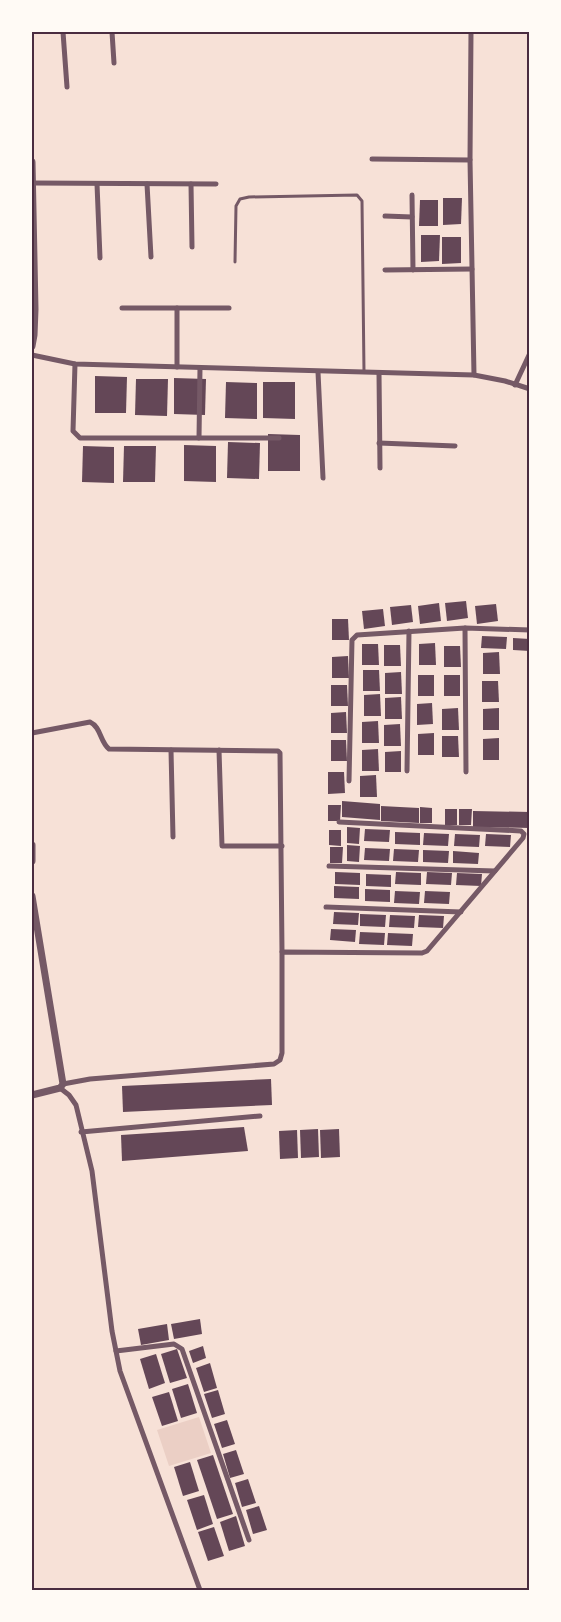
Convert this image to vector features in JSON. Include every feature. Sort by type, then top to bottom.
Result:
[{"type":"street","points":[[63,32],[67,87]]},
{"type":"street","points":[[112,32],[114,63]]},
{"type":"street","points":[[471,32],[470,160],[474,375]]},
{"type":"street","points":[[372,159],[470,160]]},
{"type":"street","points":[[32,162],[35,309],[32,341]]},
{"type":"street","points":[[33,183],[216,184]]},
{"type":"street","points":[[97,184],[100,258]]},
{"type":"street","points":[[147,184],[151,257]]},
{"type":"street","points":[[191,184],[192,247]]},
{"type":"street","points":[[412,195],[413,270]]},
{"type":"street","points":[[385,216],[412,217]]},
{"type":"street","points":[[385,270],[472,269]]},
{"type":"street","points":[[122,308],[229,308]]},
{"type":"street","points":[[177,308],[177,368]]},
{"type":"street","points":[[515,385],[530,352]]},
{"type":"street","points":[[32,355],[75,364],[474,375],[530,389]]},
{"type":"street","points":[[75,364],[72,431],[80,438],[279,438]]},
{"type":"street","points":[[199,438],[200,368]]},
{"type":"street","points":[[318,372],[323,478]]},
{"type":"street","points":[[379,373],[380,468]]},
{"type":"street","points":[[379,443],[455,446]]},
{"type":"street","points":[[350,781],[352,640],[357,635],[465,628],[530,630]]},
{"type":"street","points":[[465,628],[466,772]]},
{"type":"street","points":[[407,771],[409,631]]},
{"type":"street","points":[[32,733],[90,722],[96,726],[109,750],[278,751],[280,753],[282,846],[282,1053],[280,1060],[274,1064],[90,1079],[32,1095]]},
{"type":"street","points":[[171,750],[173,837]]},
{"type":"street","points":[[219,750],[222,846],[282,846]]},
{"type":"street","points":[[282,952],[422,953],[431,948],[524,834],[521,831],[339,822]]},
{"type":"street","points":[[32,845],[32,861]]},
{"type":"street","points":[[329,866],[495,871]]},
{"type":"street","points":[[32,896],[62,1086],[76,1105],[92,1171],[120,1371],[200,1590]]},
{"type":"street","points":[[326,907],[461,912]]},
{"type":"street","points":[[81,1132],[260,1116]]},
{"type":"street","points":[[116,1351],[174,1344],[182,1349],[249,1540]]},
{"type":"lane","points":[[235,262],[236,206],[240,199],[314,195],[357,195],[360,197],[362,201],[364,373]]},
{"type":"shaded area","points":[[199,1417],[211,1453],[169,1466],[157,1430]]},
{"type":"building","points":[[443,198],[462,198],[461,224],[443,225]]},
{"type":"building","points":[[420,200],[438,200],[438,226],[419,226]]},
{"type":"building","points":[[421,235],[440,235],[439,261],[421,262]]},
{"type":"building","points":[[442,237],[461,237],[461,263],[442,264]]},
{"type":"building","points":[[95,376],[127,377],[126,413],[95,413]]},
{"type":"building","points":[[174,378],[206,379],[205,415],[174,414]]},
{"type":"building","points":[[136,379],[168,379],[167,416],[135,415]]},
{"type":"building","points":[[226,382],[257,383],[257,419],[225,418]]},
{"type":"building","points":[[263,382],[295,382],[295,419],[263,418]]},
{"type":"building","points":[[268,434],[300,435],[300,471],[268,471]]},
{"type":"building","points":[[228,442],[260,443],[259,479],[227,478]]},
{"type":"building","points":[[184,445],[216,446],[216,482],[184,481]]},
{"type":"building","points":[[83,446],[114,447],[114,483],[82,482]]},
{"type":"building","points":[[124,446],[156,446],[155,482],[123,482]]},
{"type":"building","points":[[466,601],[468,618],[447,621],[445,603]]},
{"type":"building","points":[[439,603],[441,621],[420,624],[418,606]]},
{"type":"building","points":[[496,604],[498,621],[477,624],[475,606]]},
{"type":"building","points":[[411,605],[413,622],[392,625],[390,607]]},
{"type":"building","points":[[383,609],[385,626],[364,629],[362,611]]},
{"type":"building","points":[[332,619],[348,619],[349,640],[332,640]]},
{"type":"building","points":[[482,636],[507,637],[506,649],[481,648]]},
{"type":"building","points":[[513,638],[530,639],[530,651],[513,650]]},
{"type":"building","points":[[435,643],[436,665],[419,665],[419,644]]},
{"type":"building","points":[[362,644],[378,644],[379,665],[362,665]]},
{"type":"building","points":[[384,645],[400,645],[401,666],[384,666]]},
{"type":"building","points":[[444,646],[460,646],[461,667],[444,667]]},
{"type":"building","points":[[499,652],[500,674],[483,674],[483,653]]},
{"type":"building","points":[[348,656],[349,678],[332,678],[332,657]]},
{"type":"building","points":[[363,670],[379,670],[380,691],[363,691]]},
{"type":"building","points":[[401,672],[402,694],[385,694],[385,673]]},
{"type":"building","points":[[418,675],[434,675],[434,696],[418,696]]},
{"type":"building","points":[[444,675],[460,675],[460,696],[444,696]]},
{"type":"building","points":[[482,681],[498,681],[499,702],[482,702]]},
{"type":"building","points":[[331,685],[347,685],[348,706],[331,706]]},
{"type":"building","points":[[380,694],[381,716],[364,716],[364,695]]},
{"type":"building","points":[[401,697],[402,719],[385,719],[385,698]]},
{"type":"building","points":[[432,703],[433,724],[417,725],[417,704]]},
{"type":"building","points":[[458,708],[459,730],[442,730],[442,709]]},
{"type":"building","points":[[499,708],[499,730],[483,730],[483,709]]},
{"type":"building","points":[[346,712],[347,733],[331,733],[331,713]]},
{"type":"building","points":[[378,721],[379,743],[362,743],[362,722]]},
{"type":"building","points":[[400,724],[401,746],[384,746],[384,725]]},
{"type":"building","points":[[434,733],[434,755],[418,755],[418,734]]},
{"type":"building","points":[[442,736],[458,736],[459,757],[442,757]]},
{"type":"building","points":[[499,738],[499,760],[483,760],[483,739]]},
{"type":"building","points":[[331,740],[346,740],[347,761],[331,761]]},
{"type":"building","points":[[378,749],[379,771],[362,771],[362,750]]},
{"type":"building","points":[[401,751],[401,772],[385,772],[385,752]]},
{"type":"building","points":[[328,772],[344,772],[345,793],[328,794]]},
{"type":"building","points":[[376,775],[377,797],[360,797],[360,776]]},
{"type":"building","points":[[342,801],[380,804],[380,820],[342,817]]},
{"type":"building","points":[[328,805],[341,805],[340,821],[328,821]]},
{"type":"building","points":[[381,806],[419,808],[419,823],[381,821]]},
{"type":"building","points":[[420,807],[432,808],[432,823],[420,823]]},
{"type":"building","points":[[445,809],[457,809],[457,825],[445,825]]},
{"type":"building","points":[[459,809],[472,809],[471,825],[459,825]]},
{"type":"building","points":[[473,811],[530,812],[530,828],[473,827]]},
{"type":"building","points":[[347,827],[360,828],[359,844],[347,843]]},
{"type":"building","points":[[365,829],[390,830],[389,842],[364,841]]},
{"type":"building","points":[[329,830],[341,830],[341,846],[329,845]]},
{"type":"building","points":[[395,832],[420,833],[420,845],[395,844]]},
{"type":"building","points":[[424,833],[449,834],[448,846],[423,845]]},
{"type":"building","points":[[455,834],[480,835],[479,847],[454,846]]},
{"type":"building","points":[[486,834],[511,835],[510,847],[485,846]]},
{"type":"building","points":[[347,845],[360,846],[359,862],[347,861]]},
{"type":"building","points":[[330,847],[343,847],[342,863],[330,863]]},
{"type":"building","points":[[365,848],[390,849],[389,861],[364,860]]},
{"type":"building","points":[[394,849],[419,850],[418,862],[393,861]]},
{"type":"building","points":[[423,850],[449,851],[448,863],[423,862]]},
{"type":"building","points":[[453,851],[479,853],[478,864],[453,863]]},
{"type":"building","points":[[335,872],[360,873],[360,885],[335,884]]},
{"type":"building","points":[[396,872],[421,873],[421,885],[395,884]]},
{"type":"building","points":[[427,872],[452,873],[451,885],[426,884]]},
{"type":"building","points":[[457,873],[482,874],[481,886],[456,885]]},
{"type":"building","points":[[366,874],[391,875],[391,887],[366,886]]},
{"type":"building","points":[[334,886],[359,887],[359,899],[334,898]]},
{"type":"building","points":[[365,889],[390,890],[390,902],[365,901]]},
{"type":"building","points":[[395,891],[420,892],[419,904],[394,903]]},
{"type":"building","points":[[425,891],[450,892],[449,904],[424,903]]},
{"type":"building","points":[[334,912],[359,913],[358,925],[333,924]]},
{"type":"building","points":[[360,914],[386,915],[385,927],[360,926]]},
{"type":"building","points":[[390,915],[415,916],[414,928],[389,927]]},
{"type":"building","points":[[419,915],[444,916],[443,928],[418,927]]},
{"type":"building","points":[[331,929],[356,930],[355,942],[330,940]]},
{"type":"building","points":[[360,932],[385,933],[384,945],[359,944]]},
{"type":"building","points":[[388,933],[413,934],[412,946],[387,945]]},
{"type":"building","points":[[271,1079],[272,1105],[123,1112],[122,1086]]},
{"type":"building","points":[[244,1127],[248,1151],[122,1161],[121,1135]]},
{"type":"building","points":[[318,1129],[319,1157],[301,1158],[300,1130]]},
{"type":"building","points":[[339,1129],[340,1157],[321,1158],[320,1130]]},
{"type":"building","points":[[297,1130],[298,1158],[280,1159],[279,1131]]},
{"type":"building","points":[[200,1319],[202,1334],[174,1339],[171,1324]]},
{"type":"building","points":[[167,1324],[169,1340],[141,1345],[138,1329]]},
{"type":"building","points":[[203,1346],[206,1358],[193,1363],[189,1351]]},
{"type":"building","points":[[177,1349],[187,1378],[170,1383],[161,1354]]},
{"type":"building","points":[[156,1354],[165,1383],[149,1389],[140,1359]]},
{"type":"building","points":[[210,1363],[217,1388],[204,1392],[196,1368]]},
{"type":"building","points":[[188,1384],[197,1413],[181,1418],[172,1389]]},
{"type":"building","points":[[218,1390],[225,1414],[212,1418],[204,1394]]},
{"type":"building","points":[[169,1392],[178,1421],[162,1426],[152,1397]]},
{"type":"building","points":[[227,1420],[235,1444],[222,1448],[214,1424]]},
{"type":"building","points":[[236,1450],[244,1474],[230,1478],[223,1454]]},
{"type":"building","points":[[213,1455],[233,1514],[217,1519],[197,1460]]},
{"type":"building","points":[[190,1462],[199,1491],[183,1496],[174,1467]]},
{"type":"building","points":[[248,1479],[256,1503],[242,1507],[235,1483]]},
{"type":"building","points":[[204,1495],[213,1524],[197,1530],[187,1500]]},
{"type":"building","points":[[259,1506],[267,1530],[253,1534],[246,1510]]},
{"type":"building","points":[[236,1516],[245,1546],[229,1551],[220,1522]]},
{"type":"building","points":[[214,1527],[224,1556],[208,1561],[198,1532]]}]
